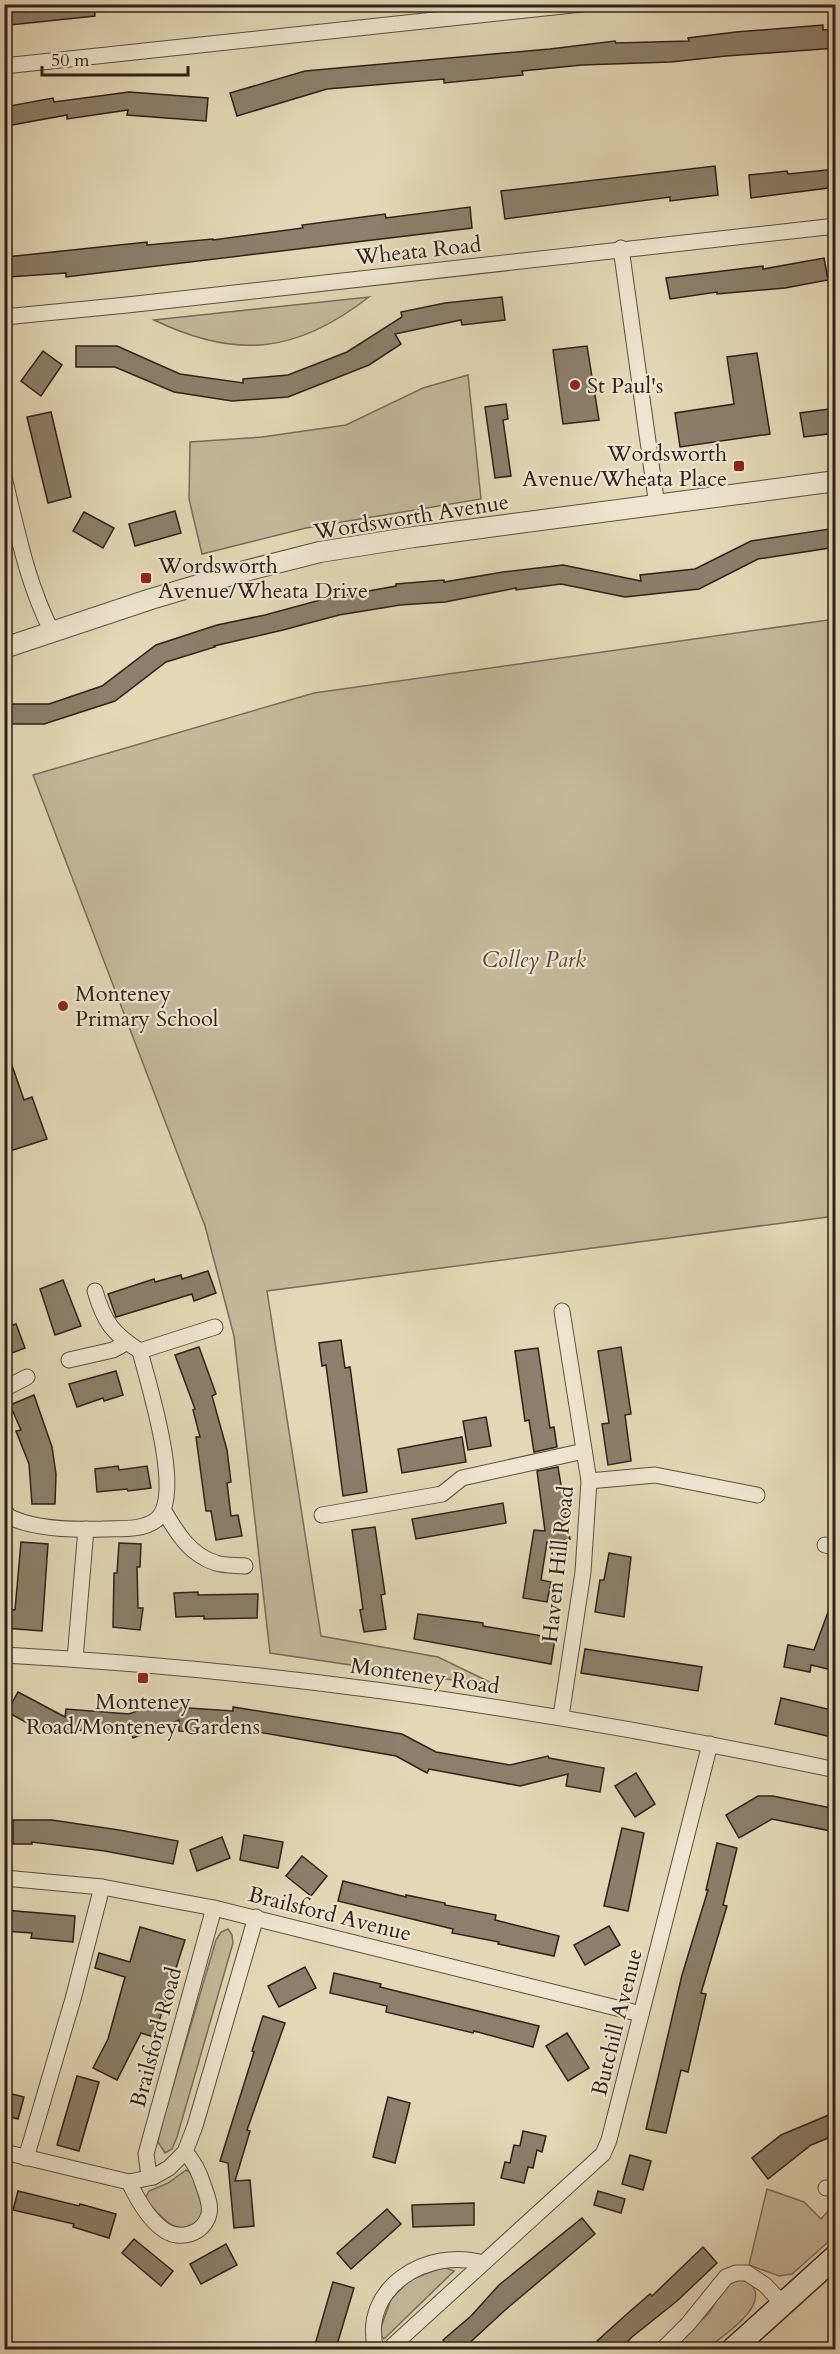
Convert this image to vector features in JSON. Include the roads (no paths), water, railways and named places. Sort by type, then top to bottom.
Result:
[{"type":"main road","points":[[732,2349],[836,2256]]},
{"type":"street","points":[[4,66],[582,4]]},
{"type":"street","name":"Wheata Road","points":[[4,317],[836,226]]},
{"type":"street","points":[[621,248],[657,506]]},
{"type":"street","points":[[4,477],[26,568],[40,609],[52,632]]},
{"type":"street","name":"Wordsworth Avenue","points":[[4,648],[245,571],[321,552],[414,537],[836,481]]},
{"type":"street","points":[[6,1514],[28,1524],[86,1529],[142,1527],[156,1521],[164,1511],[168,1498],[161,1432],[140,1351],[126,1343],[105,1321],[95,1291]]},
{"type":"street","name":"Haven Hill Road","points":[[561,1716],[583,1572],[589,1481],[562,1311]]},
{"type":"street","points":[[140,1351],[215,1327]]},
{"type":"street","points":[[69,1360],[113,1350],[126,1343]]},
{"type":"street","points":[[4,1389],[27,1377]]},
{"type":"street","points":[[322,1515],[442,1494],[462,1478],[584,1451]]},
{"type":"street","points":[[589,1481],[656,1475],[758,1495]]},
{"type":"street","points":[[164,1511],[178,1535],[194,1551],[217,1564],[245,1566]]},
{"type":"street","points":[[75,1659],[86,1529]]},
{"type":"street","name":"Monteney Road","points":[[4,1656],[75,1659],[360,1687],[561,1716],[836,1770]]},
{"type":"street","name":"Butchill Avenue","points":[[388,2349],[603,2154],[609,2140],[710,1744]]},
{"type":"street","name":"Brailsford Avenue","points":[[4,1878],[102,1887],[214,1908],[641,2014]]},
{"type":"street","points":[[26,2158],[73,1999],[102,1887]]},
{"type":"street","name":"Brailsford Road","points":[[153,2177],[148,2169],[146,2154],[214,1908]]},
{"type":"street","points":[[4,2152],[129,2182],[153,2177],[169,2168],[185,2152],[195,2126],[256,1917]]},
{"type":"street","points":[[129,2182],[148,2213],[165,2231],[186,2236],[194,2233],[207,2220],[209,2203],[193,2160],[185,2152]]},
{"type":"street","points":[[376,2349],[372,2332],[382,2298],[405,2275],[441,2260],[458,2258],[483,2263]]},
{"type":"street","points":[[662,2349],[688,2324],[726,2277],[736,2273],[747,2273],[765,2285],[782,2303]]},
{"type":"place","name":"St Paul's","points":[[575,385]]},
{"type":"place","name":"Wordsworth Avenue/Wheata Place","points":[[739,466]]},
{"type":"place","name":"Wordsworth Avenue/Wheata Drive","points":[[146,578]]},
{"type":"place","name":"Monteney Primary School","points":[[63,1006]]},
{"type":"place","name":"Monteney Road/Monteney Gardens","points":[[143,1678]]},
{"type":"park label","name":"Colley Park","points":[[534,959]]}]
